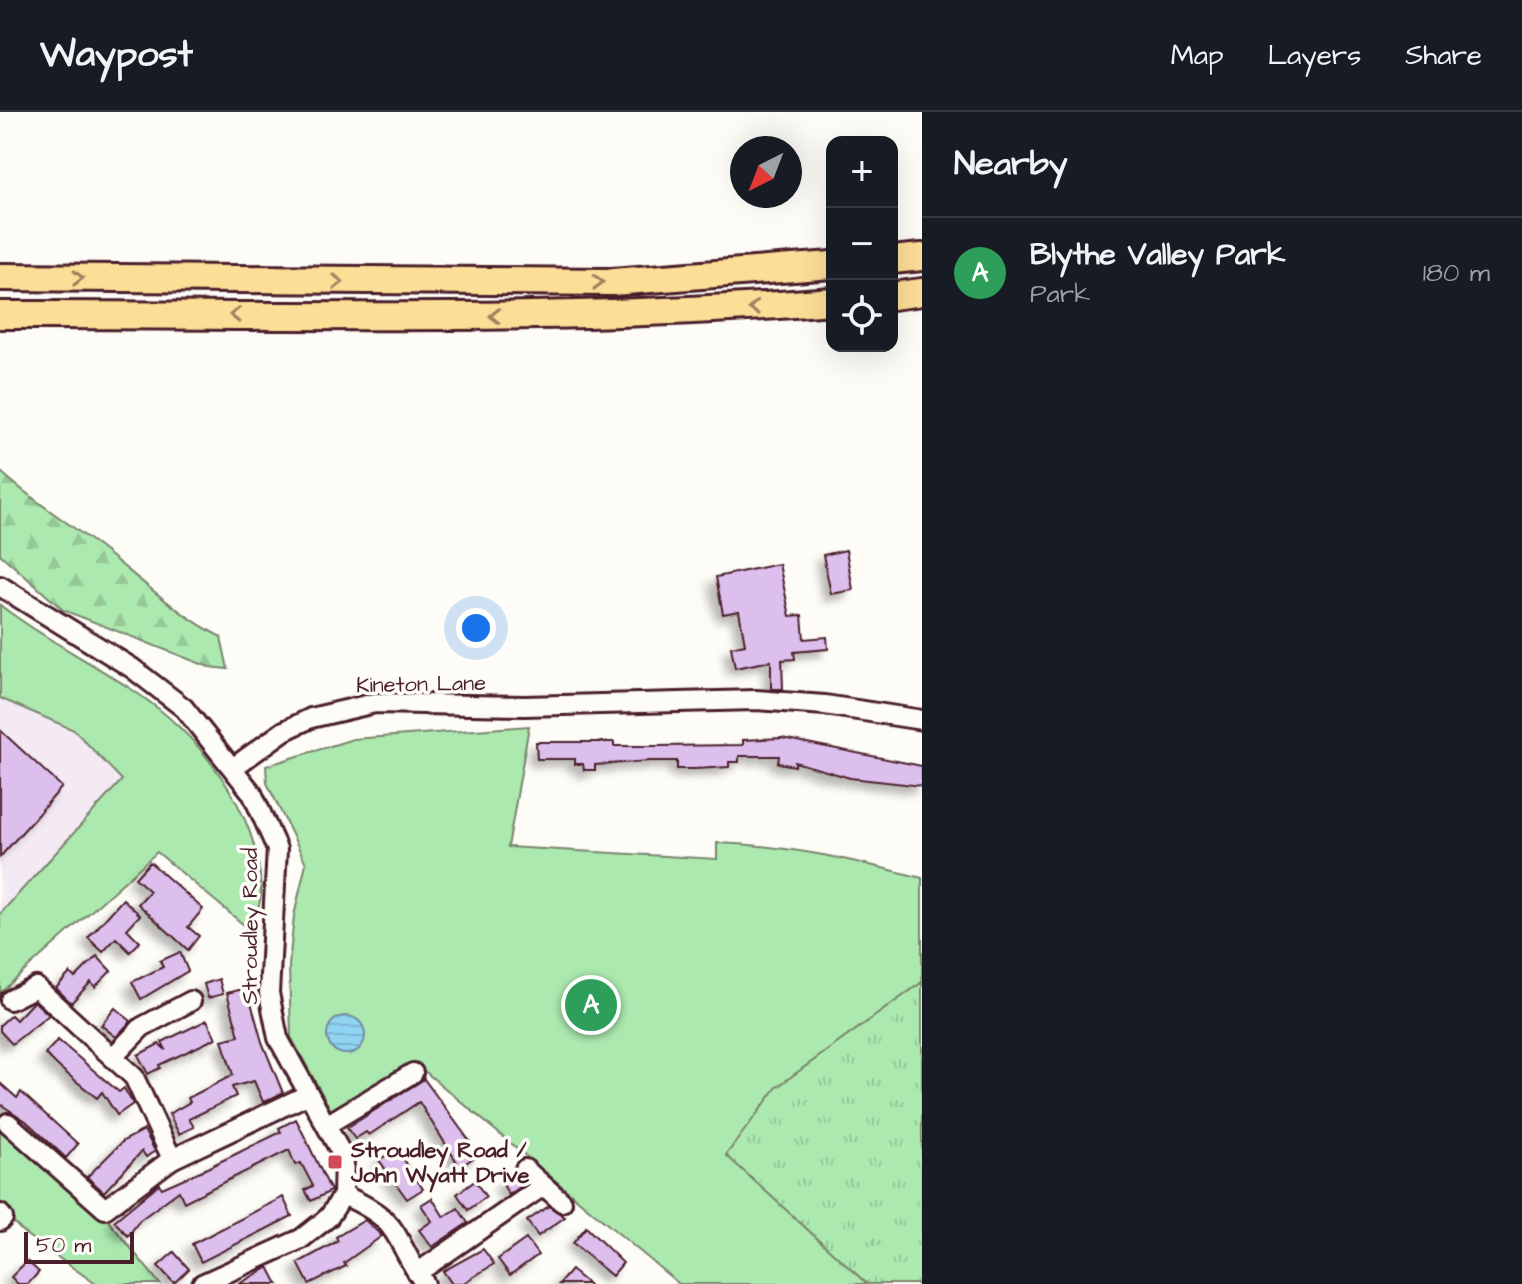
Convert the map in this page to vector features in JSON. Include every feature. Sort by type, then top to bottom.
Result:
[{"type":"highway","points":[[898,259],[922,257]]},
{"type":"highway","points":[[0,277],[612,282],[826,265]]},
{"type":"highway","points":[[898,295],[922,292]]},
{"type":"highway","points":[[0,315],[448,317],[698,312],[826,301]]},
{"type":"street","points":[[0,586],[159,687],[184,708],[234,767]]},
{"type":"street","name":"Kineton Lane","points":[[234,767],[284,731],[311,718],[375,703],[553,705],[756,700],[825,705],[922,720]]},
{"type":"street","name":"Stroudley Road","points":[[234,767],[252,793],[277,849],[269,993],[278,1038],[344,1158],[343,1195]]},
{"type":"street","points":[[10,1000],[36,987],[134,1077],[172,1159]]},
{"type":"street","points":[[113,1057],[142,1027],[191,1001]]},
{"type":"street","points":[[328,1124],[413,1073]]},
{"type":"street","points":[[8,1123],[105,1209],[172,1159],[307,1095]]},
{"type":"street","points":[[525,1169],[562,1202]]},
{"type":"street","points":[[202,1284],[301,1239],[329,1217],[343,1195],[373,1208],[394,1227],[421,1279],[543,1186]]},
{"type":"street","points":[[0,1214],[3,1218],[0,1221]]},
{"type":"shaded area","points":[[0,698],[74,730],[122,780],[0,914]]},
{"type":"green space","points":[[0,471],[172,606],[221,637],[228,669],[209,667],[63,610],[0,554]]},
{"type":"green space","points":[[0,605],[158,708],[202,751],[237,803],[258,860],[261,895],[251,931],[157,852],[0,993],[0,914],[122,780],[74,730],[0,698]]},
{"type":"green space","points":[[529,726],[508,847],[717,859],[717,843],[743,844],[820,854],[922,878],[922,982],[777,1087],[726,1155],[867,1284],[679,1284],[416,1064],[333,1114],[291,1037],[289,966],[294,916],[306,863],[267,783],[266,766],[353,739]]},
{"type":"green space","points":[[922,982],[922,1284],[867,1284],[725,1155],[776,1087]]},
{"type":"green space","points":[[0,1130],[107,1219],[160,1284],[96,1284],[25,1234],[0,1209]]},
{"type":"water","points":[[346,1016],[359,1022],[365,1035],[359,1048],[346,1054],[333,1048],[327,1035],[333,1022]]},
{"type":"building","points":[[846,550],[853,590],[831,594],[823,555]]},
{"type":"building","points":[[779,564],[790,616],[802,615],[804,639],[827,637],[828,649],[794,652],[795,659],[782,660],[783,689],[771,689],[771,661],[735,668],[731,647],[745,644],[739,611],[723,614],[716,577]]},
{"type":"building","points":[[0,730],[62,787],[0,857]]},
{"type":"building","points":[[782,738],[922,766],[922,786],[850,778],[795,762],[795,766],[778,763],[779,756],[739,756],[739,762],[729,762],[729,767],[677,769],[677,761],[650,761],[595,765],[595,770],[584,770],[583,764],[575,764],[575,759],[537,759],[536,742],[614,742],[614,746],[743,745],[743,740]]},
{"type":"building","points":[[150,862],[203,909],[188,927],[199,936],[188,950],[138,904],[150,891],[135,878]]},
{"type":"building","points":[[123,899],[140,915],[127,929],[140,942],[130,952],[116,938],[103,952],[88,938]]},
{"type":"building","points":[[180,952],[188,971],[141,999],[132,982],[163,967],[160,961]]},
{"type":"building","points":[[97,956],[111,971],[95,987],[91,982],[71,1003],[56,988],[70,973],[75,978]]},
{"type":"building","points":[[219,979],[223,994],[208,998],[204,984]]},
{"type":"building","points":[[247,988],[262,1042],[283,1093],[263,1102],[254,1081],[232,1087],[236,1096],[189,1119],[194,1127],[179,1134],[169,1114],[190,1102],[188,1098],[233,1075],[222,1040],[239,1036],[227,993]]},
{"type":"building","points":[[34,1001],[49,1015],[12,1044],[0,1031],[0,1025],[11,1015],[16,1020]]},
{"type":"building","points":[[115,1008],[131,1021],[116,1037],[101,1025]]},
{"type":"building","points":[[207,1020],[216,1038],[159,1065],[160,1068],[148,1074],[138,1055],[159,1044],[166,1050],[162,1042]]},
{"type":"building","points":[[58,1040],[119,1092],[124,1088],[133,1104],[117,1115],[102,1092],[97,1098],[60,1068],[45,1054]]},
{"type":"building","points":[[424,1079],[479,1154],[460,1167],[419,1102],[369,1135],[366,1132],[355,1139],[347,1128]]},
{"type":"building","points":[[0,1083],[17,1098],[21,1092],[78,1144],[66,1158],[26,1121],[0,1104]]},
{"type":"building","points":[[296,1119],[331,1191],[311,1201],[305,1190],[313,1186],[301,1163],[295,1165],[289,1150],[184,1202],[179,1191],[140,1220],[128,1236],[114,1221],[159,1184],[162,1188],[205,1169],[281,1132],[279,1128]]},
{"type":"building","points":[[144,1130],[155,1151],[146,1157],[142,1151],[104,1192],[87,1177],[123,1141]]},
{"type":"building","points":[[397,1149],[423,1189],[407,1199],[379,1160]]},
{"type":"building","points":[[515,1175],[524,1184],[509,1195],[502,1183]]},
{"type":"building","points":[[475,1181],[486,1197],[468,1210],[457,1194]]},
{"type":"building","points":[[283,1197],[292,1216],[201,1262],[192,1244]]},
{"type":"building","points":[[432,1198],[444,1217],[458,1208],[468,1223],[432,1247],[419,1230],[432,1221],[421,1205]]},
{"type":"building","points":[[549,1206],[565,1217],[538,1236],[527,1221]]},
{"type":"building","points":[[365,1220],[382,1236],[344,1263],[346,1266],[309,1284],[298,1263],[338,1241],[336,1237]]},
{"type":"building","points":[[586,1227],[623,1263],[612,1276],[573,1243]]},
{"type":"building","points":[[526,1239],[538,1255],[510,1275],[498,1259]]},
{"type":"building","points":[[483,1249],[494,1264],[462,1284],[452,1284],[443,1271]]},
{"type":"building","points":[[174,1252],[189,1269],[174,1283],[158,1266]]},
{"type":"building","points":[[27,1261],[39,1272],[28,1284],[18,1284],[11,1277]]},
{"type":"building","points":[[269,1267],[278,1284],[239,1284]]},
{"type":"building","points":[[571,1270],[588,1284],[559,1284]]},
{"type":"place","name":"Blythe Valley Park","points":[[591,1005]]},
{"type":"place","name":"Stroudley Road / John Wyatt Drive","points":[[335,1162]]}]
